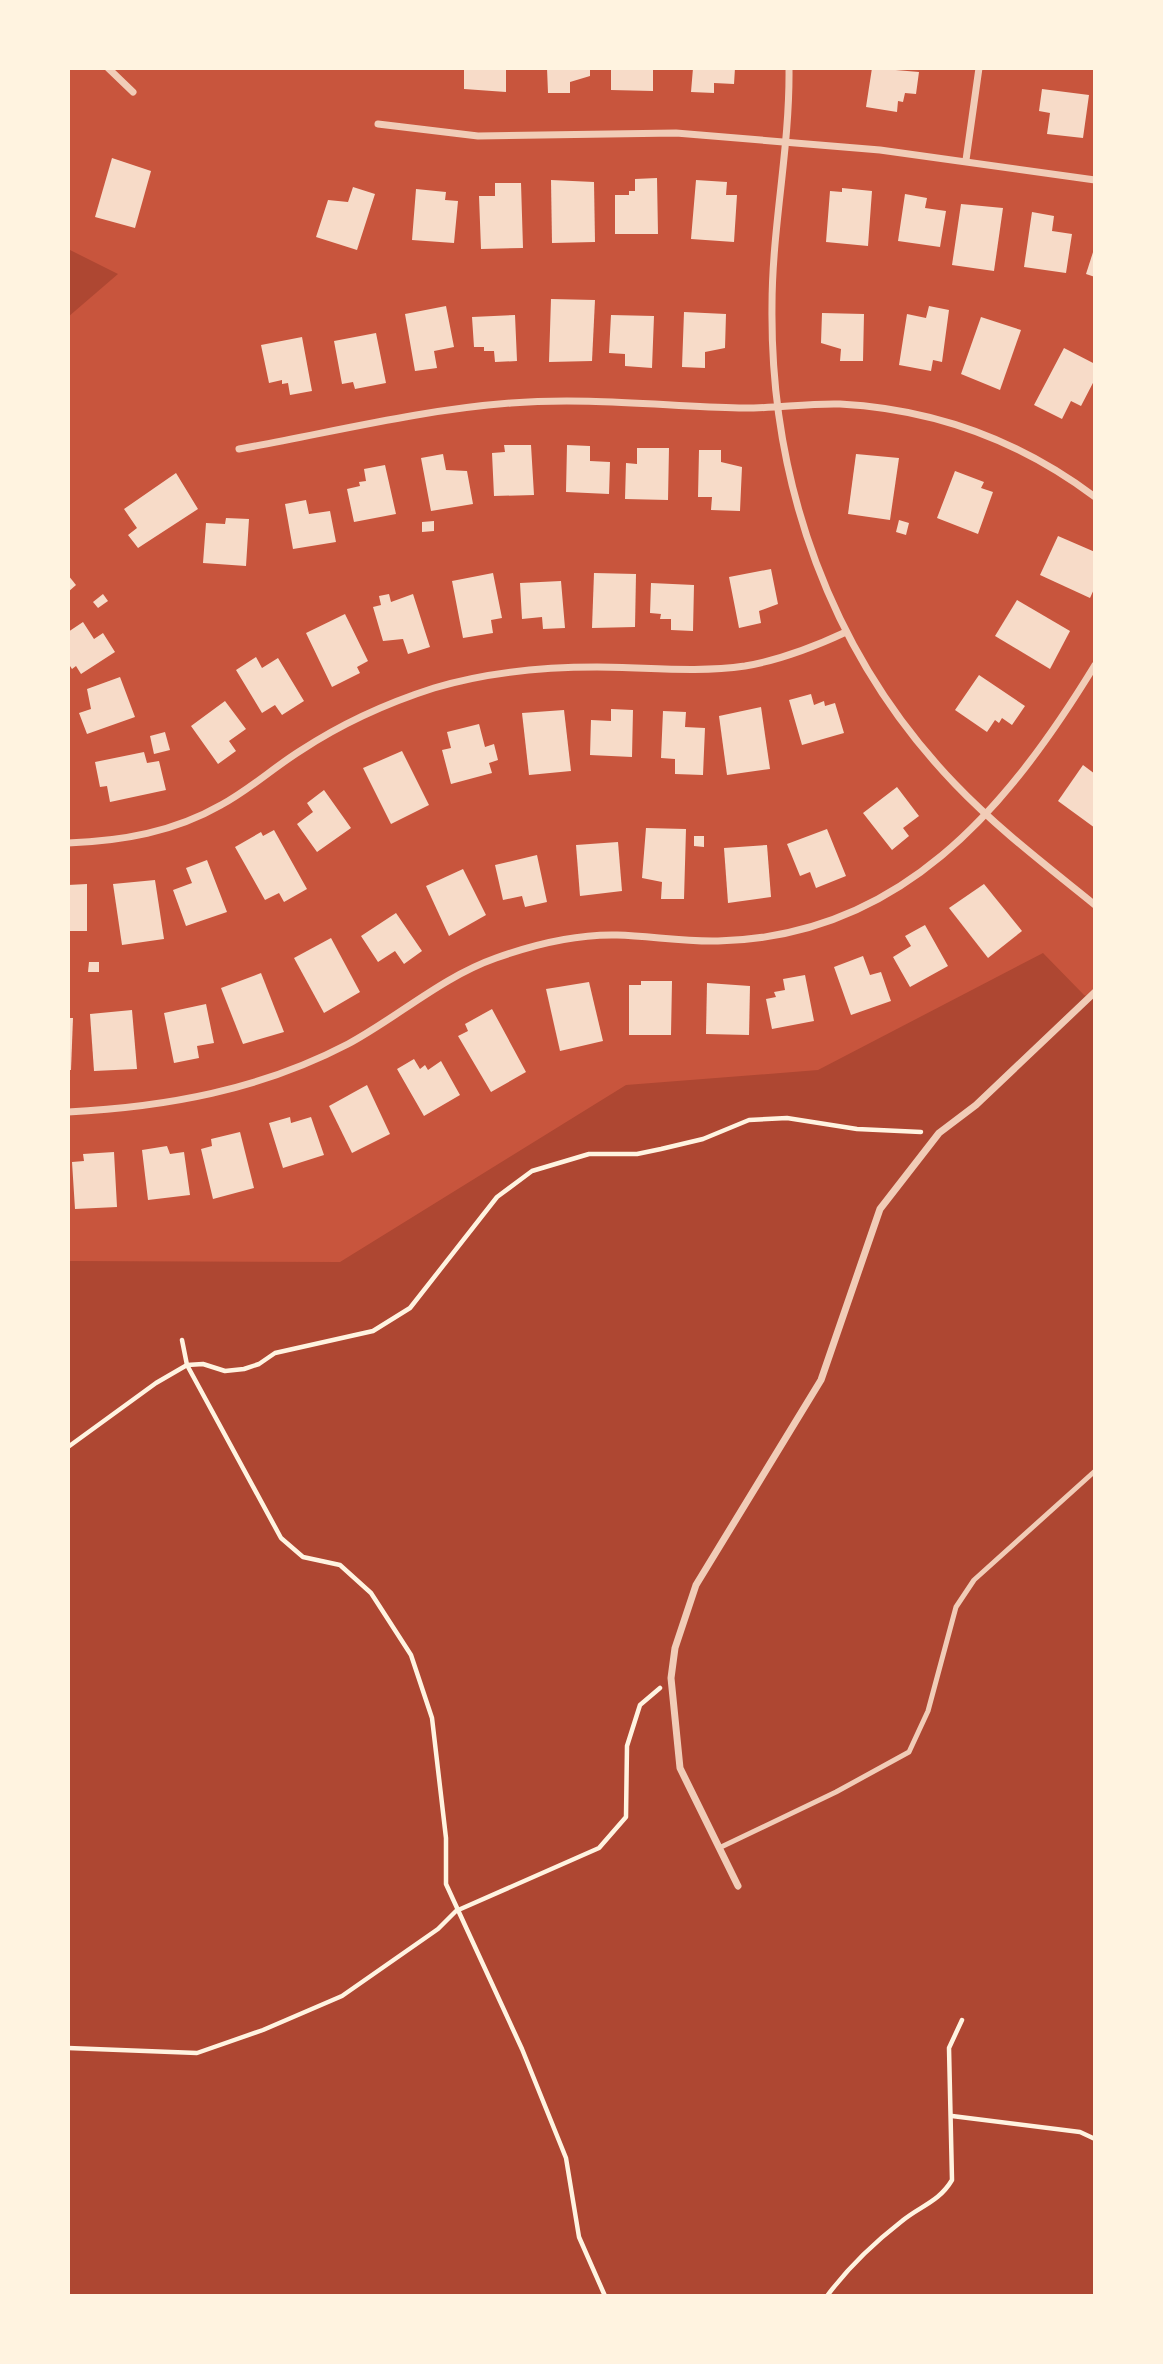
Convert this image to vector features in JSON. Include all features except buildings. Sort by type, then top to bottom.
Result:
[{"type":"street","points":[[108,68],[133,92]]},
{"type":"street","points":[[789,68],[772,303],[776,407],[786,465],[802,525],[822,582],[876,685],[914,738],[986,814],[1095,905]]},
{"type":"street","points":[[965,160],[979,68]]},
{"type":"street","points":[[378,124],[478,136],[676,133],[965,160],[1095,180]]},
{"type":"street","points":[[239,449],[467,407],[515,403],[776,407],[836,404],[886,408],[933,417],[978,431],[1022,450],[1066,475],[1095,497]]},
{"type":"street","points":[[68,843],[108,841],[149,834],[183,823],[221,806],[342,726],[388,704],[436,688],[489,675],[544,668],[704,670],[746,666],[789,655],[846,632]]},
{"type":"street","points":[[68,1112],[126,1109],[185,1101],[244,1086],[296,1068],[347,1044],[453,978],[492,959],[534,945],[573,938],[617,935],[700,942],[748,941],[794,933],[837,920],[881,900],[919,876],[952,849],[986,814],[1030,761],[1095,665]]},
{"type":"street","points":[[738,1886],[680,1768],[671,1678],[675,1648],[696,1585],[821,1380],[880,1209],[939,1133],[976,1105],[1095,992]]},
{"type":"lane","points":[[719,1848],[836,1792],[909,1752],[928,1711],[956,1607],[974,1580],[1095,1471]]},
{"type":"path","points":[[68,1447],[156,1383],[187,1366],[204,1364],[225,1371],[244,1369],[259,1364],[275,1353],[373,1331],[410,1308],[497,1198],[532,1171],[589,1154],[637,1154],[703,1139],[749,1120],[787,1118],[857,1129],[939,1133]]},
{"type":"path","points":[[182,1340],[187,1366],[281,1538],[303,1557],[340,1565],[371,1593],[411,1655],[432,1718],[446,1838],[446,1884],[456,1911],[522,2049],[566,2158],[579,2237],[605,2296]]},
{"type":"path","points":[[68,2048],[197,2053],[263,2031],[342,1996],[438,1929],[456,1911],[599,1849],[626,1816],[626,1746],[640,1705],[671,1678]]},
{"type":"path","points":[[827,2296],[902,2220],[925,2209],[945,2193],[952,2180],[949,2048],[962,2020]]},
{"type":"path","points":[[952,2116],[1080,2132],[1095,2139]]},
{"type":"shaded area","points":[[68,249],[118,274],[68,317]]},
{"type":"shaded area","points":[[1043,953],[1084,995],[1095,1000],[1095,2296],[68,2296],[68,1261],[340,1262],[626,1085],[818,1070]]}]
